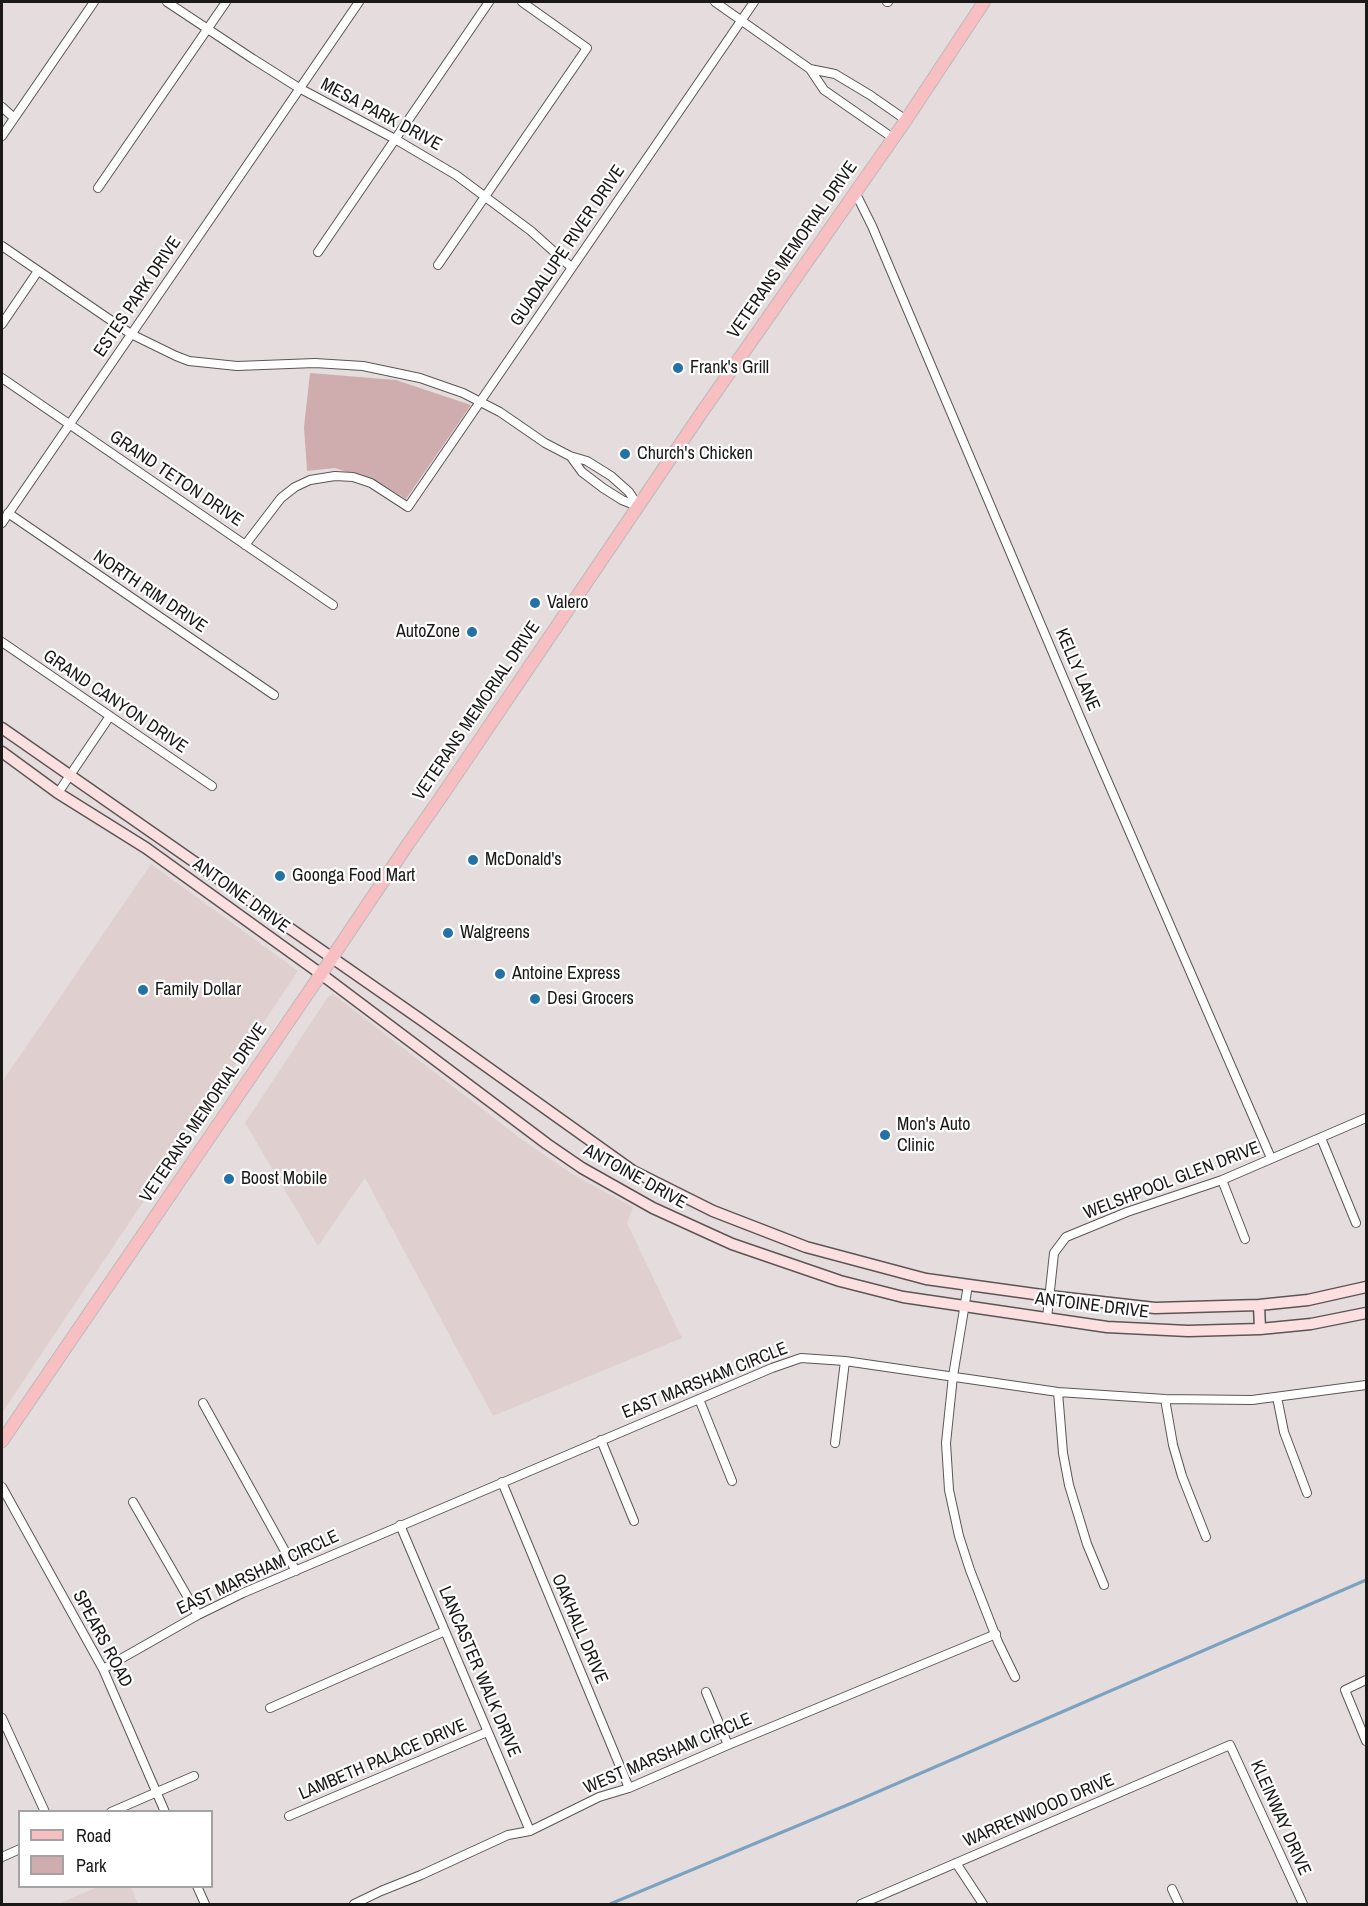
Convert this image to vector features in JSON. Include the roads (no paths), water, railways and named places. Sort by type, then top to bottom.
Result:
[{"type":"main road","name":"VETERANS MEMORIAL DRIVE","points":[[2,1441],[732,368],[906,120],[984,2]]},
{"type":"main road","name":"ANTOINE DRIVE","points":[[2,728],[332,957],[633,1171],[713,1211],[806,1247],[926,1279],[1049,1296],[1155,1308],[1259,1305],[1308,1300],[1366,1287]]},
{"type":"main road","name":"ANTOINE DRIVE","points":[[2,752],[58,793],[165,861],[582,1168],[653,1208],[732,1244],[829,1277],[903,1297],[1107,1327],[1188,1331],[1260,1329],[1311,1324],[1366,1313]]},
{"type":"main road","points":[[165,861],[174,847]]},
{"type":"main road","points":[[1259,1305],[1260,1329]]},
{"type":"street","points":[[2,135],[94,2]]},
{"type":"street","name":"MESA PARK DRIVE","points":[[167,2],[299,88],[456,174],[531,231],[572,267]]},
{"type":"street","points":[[98,188],[226,2]]},
{"type":"street","name":"ESTES PARK DRIVE","points":[[2,523],[358,2]]},
{"type":"street","points":[[318,252],[489,2]]},
{"type":"street","points":[[438,265],[587,48],[522,2]]},
{"type":"street","points":[[715,2],[810,69],[824,90],[893,138]]},
{"type":"street","name":"GUADALUPE RIVER DRIVE","points":[[245,545],[281,498],[295,487],[310,480],[335,476],[353,477],[371,483],[408,507],[754,2]]},
{"type":"street","points":[[810,69],[835,74],[906,120]]},
{"type":"street","points":[[2,107],[14,118]]},
{"type":"street","name":"KELLY LANE","points":[[855,192],[873,228],[1091,743],[1271,1158]]},
{"type":"street","points":[[2,246],[131,334],[164,352],[189,360],[237,366],[315,363],[363,366],[442,385],[480,401],[545,443],[570,456],[587,461],[611,476],[629,492],[638,506]]},
{"type":"street","points":[[2,324],[38,271]]},
{"type":"street","name":"GRAND TETON DRIVE","points":[[2,378],[333,605]]},
{"type":"street","points":[[570,456],[582,472],[603,488],[622,500],[638,506]]},
{"type":"street","name":"NORTH RIM DRIVE","points":[[8,513],[274,695]]},
{"type":"street","name":"GRAND CANYON DRIVE","points":[[2,642],[212,786]]},
{"type":"street","points":[[58,793],[110,716]]},
{"type":"street","name":"WELSHPOOL GLEN DRIVE","points":[[1047,1318],[1054,1254],[1066,1237],[1127,1212],[1222,1180],[1366,1118]]},
{"type":"street","points":[[1321,1138],[1356,1223]]},
{"type":"street","points":[[1222,1180],[1245,1239]]},
{"type":"street","points":[[968,1285],[953,1376],[946,1443],[949,1490],[959,1536],[970,1570],[1015,1677]]},
{"type":"street","name":"EAST MARSHAM CIRCLE","points":[[103,1669],[198,1615],[243,1593],[601,1440],[801,1358],[845,1361],[1058,1392],[1165,1399],[1252,1400],[1366,1385]]},
{"type":"street","points":[[835,1443],[845,1361]]},
{"type":"street","points":[[1058,1392],[1062,1453],[1068,1485],[1087,1544],[1104,1585]]},
{"type":"street","points":[[1277,1397],[1284,1432],[1307,1492]]},
{"type":"street","points":[[1165,1399],[1173,1445],[1182,1476],[1206,1537]]},
{"type":"street","points":[[699,1400],[732,1481]]},
{"type":"street","points":[[203,1403],[297,1571]]},
{"type":"street","points":[[601,1440],[634,1521]]},
{"type":"street","name":"OAKHALL DRIVE","points":[[502,1482],[629,1788]]},
{"type":"street","name":"SPEARS ROAD","points":[[2,1487],[103,1669],[164,1810]]},
{"type":"street","points":[[134,1502],[198,1615]]},
{"type":"street","name":"LANCASTER WALK DRIVE","points":[[400,1525],[530,1831]]},
{"type":"street","points":[[270,1708],[446,1631]]},
{"type":"street","name":"WEST MARSHAM CIRCLE","points":[[354,1905],[508,1835],[530,1831],[599,1797],[629,1788],[996,1634]]},
{"type":"street","points":[[1366,1680],[1344,1690],[1366,1741]]},
{"type":"street","points":[[706,1692],[728,1745]]},
{"type":"street","points":[[2,1718],[44,1810]]},
{"type":"street","name":"LAMBETH PALACE DRIVE","points":[[290,1815],[488,1732]]},
{"type":"street","name":"WARRENWOOD DRIVE","points":[[861,1905],[1230,1745]]},
{"type":"street","name":"KLEINWAY DRIVE","points":[[1230,1745],[1303,1905]]},
{"type":"street","points":[[116,1810],[194,1776]]},
{"type":"street","points":[[2,1857],[18,1850]]},
{"type":"street","points":[[956,1863],[983,1905]]},
{"type":"street","points":[[198,1888],[205,1905]]},
{"type":"street","points":[[1172,1889],[1179,1905]]},
{"type":"waterway","points":[[610,1904],[852,1803],[1366,1580]]},
{"type":"place","name":"Frank's Grill","points":[[678,368]]},
{"type":"place","name":"Church's Chicken","points":[[625,454]]},
{"type":"place","name":"Valero","points":[[535,603]]},
{"type":"place","name":"AutoZone","points":[[472,632]]},
{"type":"place","name":"McDonald's","points":[[473,860]]},
{"type":"place","name":"Goonga Food Mart","points":[[280,876]]},
{"type":"place","name":"Walgreens","points":[[448,933]]},
{"type":"place","name":"Antoine Express","points":[[500,974]]},
{"type":"place","name":"Family Dollar","points":[[143,990]]},
{"type":"place","name":"Desi Grocers","points":[[535,999]]},
{"type":"place","name":"Mon's Auto Clinic","points":[[885,1135]]},
{"type":"place","name":"Boost Mobile","points":[[229,1179]]}]
